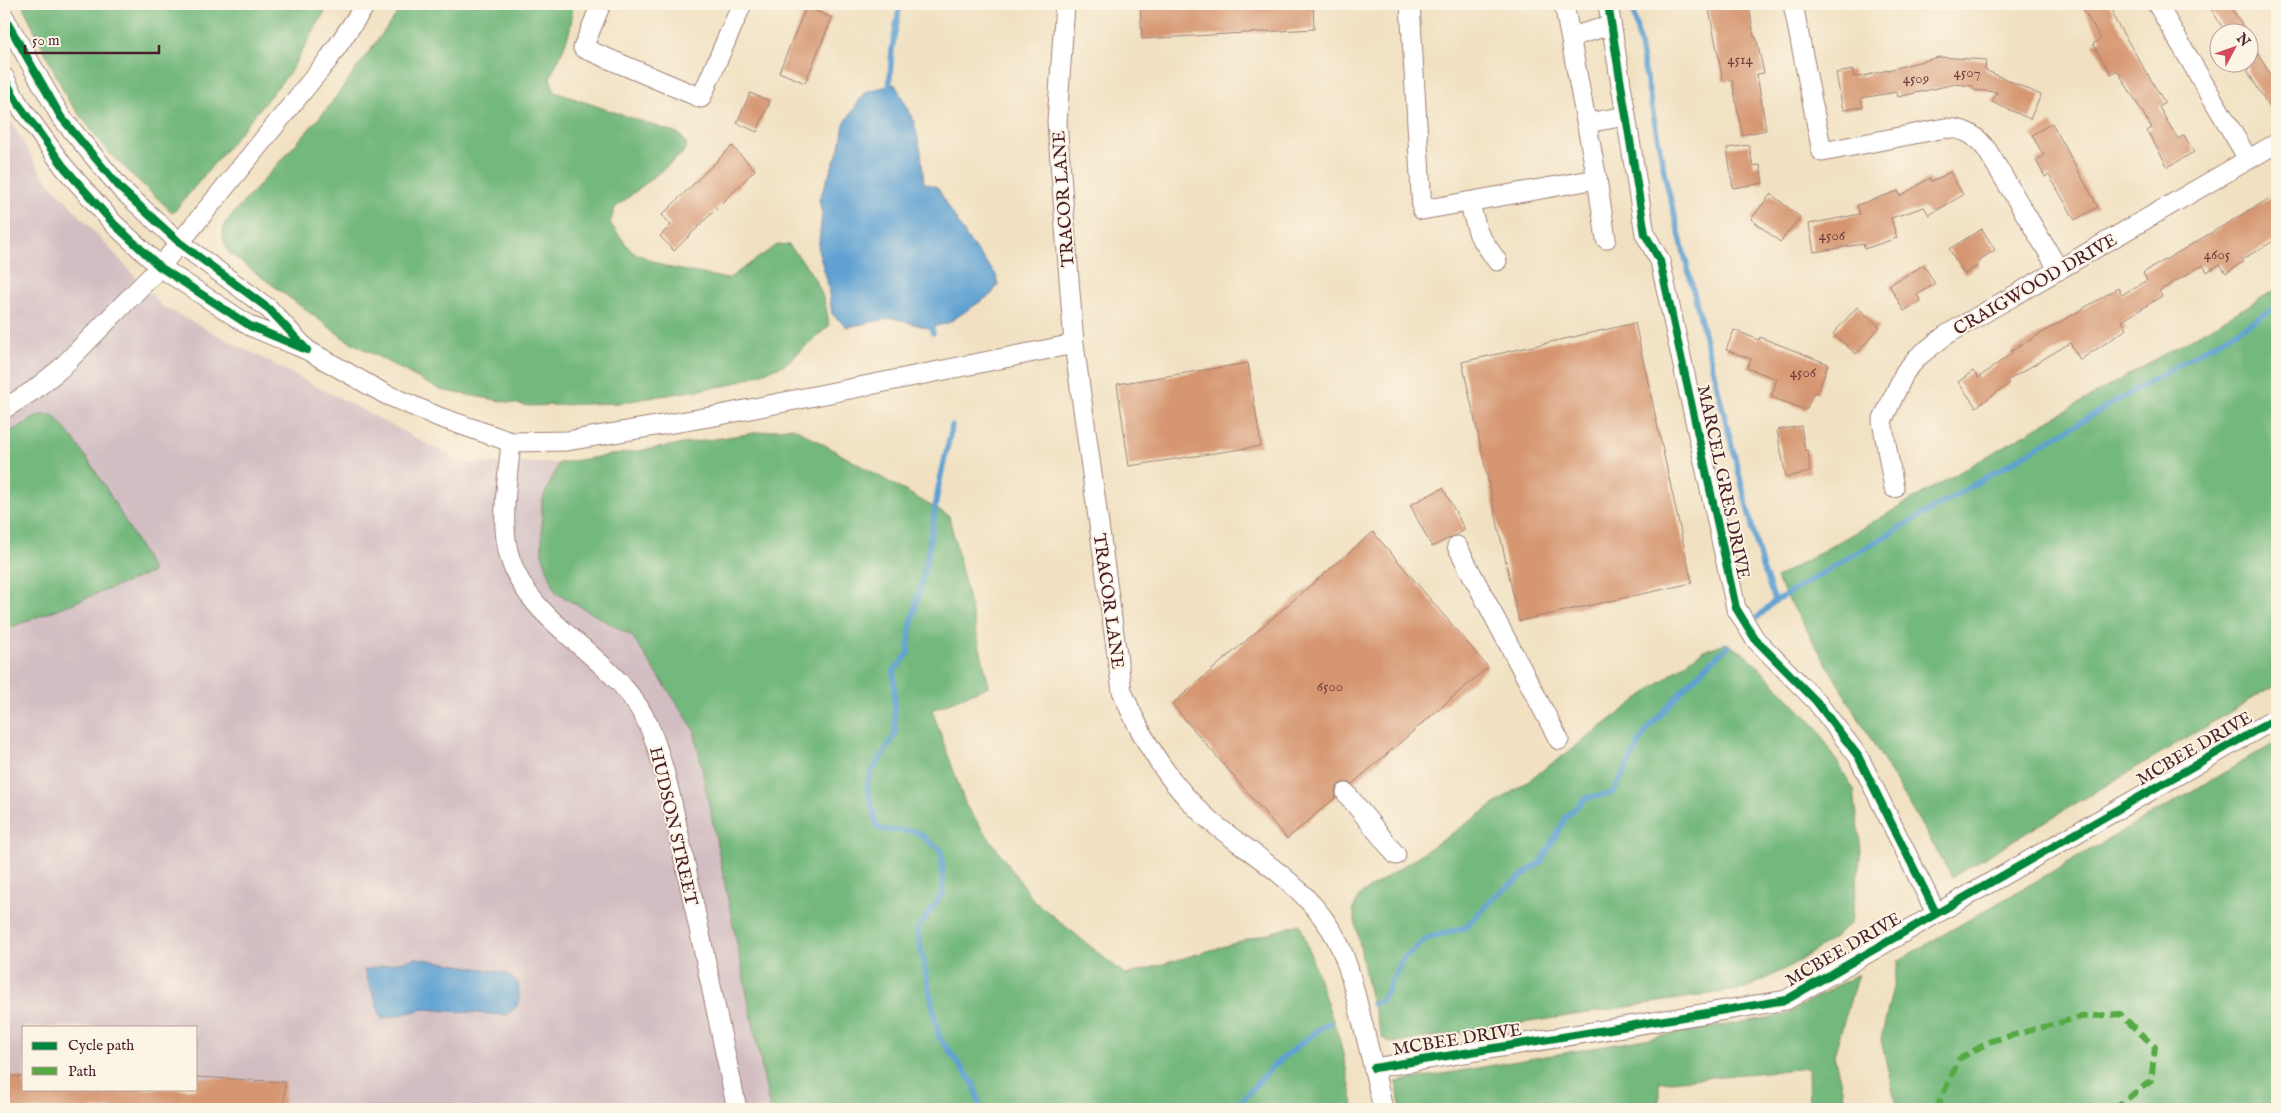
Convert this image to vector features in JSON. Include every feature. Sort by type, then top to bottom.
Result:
[{"type":"street","points":[[4,409],[34,390],[60,369],[160,267],[328,60],[366,4]]},
{"type":"street","points":[[601,4],[583,48],[701,98],[742,4]]},
{"type":"street","name":"TRACOR LANE","points":[[1065,4],[1057,122],[1074,344],[1122,691],[1131,715],[1158,763],[1184,796],[1213,822],[1288,880],[1309,900],[1332,931],[1348,966],[1383,1109]]},
{"type":"street","points":[[1410,4],[1422,210],[1598,179]]},
{"type":"street","points":[[1564,4],[1598,179],[1606,239]]},
{"type":"street","name":"MARCEL GRES DRIVE","points":[[1608,4],[1645,234],[1660,261],[1736,608],[1755,640],[1816,701],[1858,756],[1936,913]]},
{"type":"street","points":[[1794,4],[1822,152],[1945,128],[1956,128],[1969,132],[1987,150],[2059,270]]},
{"type":"street","points":[[2157,4],[2248,159]]},
{"type":"street","points":[[4,17],[61,116],[121,189],[180,242],[269,310],[307,350]]},
{"type":"street","points":[[1571,38],[1611,25]]},
{"type":"street","points":[[4,78],[18,102],[64,167],[114,224],[160,267],[250,326],[307,350],[385,394],[439,417],[511,442],[567,440],[715,416],[1074,344]]},
{"type":"street","points":[[1587,123],[1626,116]]},
{"type":"street","name":"CRAIGWOOD DRIVE","points":[[1894,488],[1882,421],[1905,372],[1920,356],[1946,335],[2277,143]]},
{"type":"street","points":[[1469,202],[1478,235],[1497,261]]},
{"type":"street","name":"HUDSON STREET","points":[[511,442],[505,516],[509,558],[524,590],[544,612],[612,672],[636,702],[651,730],[670,794],[737,1109]]},
{"type":"street","points":[[1457,546],[1559,740]]},
{"type":"street","name":"MCBEE DRIVE","points":[[1374,1068],[1786,1000],[2277,718]]},
{"type":"street","points":[[1346,793],[1396,855]]},
{"type":"shaded area","points":[[4,110],[41,173],[162,306],[464,463],[559,463],[542,501],[542,554],[556,593],[632,636],[694,729],[770,1109],[4,1109]]},
{"type":"green space","points":[[22,4],[329,4],[290,72],[173,213],[111,155],[68,100]]},
{"type":"green space","points":[[404,4],[572,4],[569,33],[550,78],[555,92],[679,134],[687,144],[682,154],[615,208],[610,223],[631,251],[666,267],[728,279],[778,244],[789,245],[811,272],[821,292],[825,302],[829,326],[784,365],[729,385],[617,403],[529,406],[440,390],[345,339],[228,252],[222,235],[225,223],[326,110]]},
{"type":"green space","points":[[2277,289],[2277,684],[1952,877],[1776,578]]},
{"type":"green space","points":[[40,415],[53,415],[81,450],[107,490],[153,572],[4,630],[4,435]]},
{"type":"green space","points":[[793,427],[949,516],[989,686],[932,710],[966,806],[1034,901],[1126,975],[1300,924],[1340,1041],[1355,1109],[770,1109],[694,729],[632,636],[556,593],[542,554],[542,501],[559,463]]},
{"type":"green space","points":[[1726,643],[1747,655],[1817,728],[1854,790],[1861,851],[1851,923],[1826,943],[1800,960],[1772,976],[1743,989],[1393,1043],[1382,1038],[1367,984],[1353,909],[1360,895],[1478,816],[1564,755],[1702,651]]},
{"type":"green space","points":[[2277,742],[2277,1109],[1897,1109],[1881,1040],[1899,960]]},
{"type":"green space","points":[[1858,974],[1834,1055],[1847,1109],[1809,1109],[1808,1068],[1659,1082],[1659,1109],[1401,1109],[1396,1082],[1784,1015]]},
{"type":"water","points":[[895,84],[914,121],[921,152],[924,183],[937,187],[967,238],[996,275],[998,284],[992,294],[948,323],[928,328],[893,318],[847,327],[832,314],[827,280],[818,250],[822,214],[819,200],[840,147],[844,124],[865,92]]},
{"type":"water","points":[[417,958],[506,973],[518,983],[519,998],[517,1005],[506,1015],[424,1009],[382,1019],[364,970]]},
{"type":"building","points":[[1140,4],[1313,4],[1314,29],[1142,39]]},
{"type":"building","points":[[1708,4],[1748,4],[1749,6],[1754,37],[1756,37],[1764,73],[1757,74],[1766,130],[1742,135],[1732,80],[1723,81]]},
{"type":"building","points":[[2080,4],[2108,4],[2114,13],[2112,15],[2165,103],[2159,107],[2178,139],[2184,135],[2194,152],[2168,167],[2147,131],[2152,128],[2117,70],[2111,74],[2093,44],[2101,39]]},
{"type":"building","points":[[2208,4],[2229,4],[2240,22],[2219,22]]},
{"type":"building","points":[[806,7],[832,18],[805,83],[779,72]]},
{"type":"building","points":[[2258,54],[2277,86],[2277,120],[2248,72],[2258,72]]},
{"type":"building","points":[[1939,57],[1986,60],[1985,70],[2041,95],[2030,119],[1992,102],[1997,92],[1973,90],[1973,86],[1955,84],[1898,97],[1897,92],[1861,98],[1863,107],[1843,110],[1836,73],[1853,70],[1854,77],[1864,76]]},
{"type":"building","points":[[750,93],[770,101],[757,132],[737,123]]},
{"type":"building","points":[[2052,123],[2098,207],[2075,220],[2049,175],[2045,177],[2036,160],[2044,156],[2032,135]]},
{"type":"building","points":[[1749,145],[1753,166],[1760,165],[1763,183],[1733,188],[1727,148]]},
{"type":"building","points":[[732,146],[755,170],[674,251],[660,236],[671,225],[662,215]]},
{"type":"building","points":[[1950,172],[1963,195],[1929,215],[1924,207],[1891,218],[1897,238],[1864,249],[1863,244],[1814,252],[1809,224],[1860,214],[1857,205],[1898,191],[1900,196],[1930,178],[1931,181],[1936,180]]},
{"type":"building","points":[[1771,194],[1800,217],[1780,242],[1751,219]]},
{"type":"building","points":[[2277,194],[2277,239],[2241,260],[2243,262],[2226,273],[2220,264],[2207,272],[2203,265],[2159,291],[2162,296],[2122,321],[2127,329],[2080,360],[2070,343],[2007,381],[2009,384],[1976,407],[1958,382],[1973,371],[1978,378],[2012,353],[2011,351],[2118,288],[2122,295],[2147,280],[2143,273]]},
{"type":"building","points":[[1982,229],[1995,250],[1981,259],[1978,262],[1979,265],[1964,274],[1949,249]]},
{"type":"building","points":[[1924,265],[1935,284],[1917,295],[1921,301],[1904,311],[1889,285]]},
{"type":"building","points":[[1857,307],[1880,327],[1856,354],[1833,334]]},
{"type":"building","points":[[1635,323],[1692,583],[1519,621],[1462,362]]},
{"type":"building","points":[[1734,330],[1759,340],[1760,337],[1828,364],[1818,393],[1814,392],[1806,410],[1771,397],[1777,379],[1747,368],[1751,359],[1726,350]]},
{"type":"building","points":[[1248,363],[1261,446],[1129,466],[1117,384]]},
{"type":"building","points":[[1801,426],[1805,451],[1808,450],[1810,472],[1786,477],[1777,430]]},
{"type":"building","points":[[1443,488],[1465,530],[1432,547],[1410,505]]},
{"type":"building","points":[[1373,532],[1488,667],[1352,784],[1345,782],[1339,785],[1335,789],[1336,797],[1287,839],[1172,704]]},
{"type":"building","points":[[10,1076],[22,1077],[22,1090],[198,1090],[198,1077],[285,1082],[284,1109],[4,1109],[4,1080]]},
{"type":"waterway","points":[[889,91],[892,49],[900,4]]},
{"type":"waterway","points":[[1632,4],[1666,181],[1762,566],[1775,601]]},
{"type":"waterway","points":[[1758,617],[1775,601],[2277,307]]},
{"type":"waterway","points":[[930,321],[933,333]]},
{"type":"waterway","points":[[952,426],[938,489],[928,554],[910,630],[908,654],[894,671],[895,735],[871,773],[867,784],[877,827],[883,830],[915,831],[942,851],[943,893],[917,930],[939,1037],[975,1086],[980,1109]]},
{"type":"waterway","points":[[1373,1004],[1383,999],[1403,959],[1428,938],[1466,927],[1497,895],[1542,861],[1566,817],[1586,798],[1613,793],[1646,731],[1688,684],[1728,646]]},
{"type":"waterway","points":[[1234,1109],[1273,1066],[1322,1027],[1331,1023]]},
{"type":"marked path","points":[[1943,1109],[1939,1103],[1959,1059],[1991,1041],[2081,1017],[2120,1014],[2155,1047],[2151,1081],[2113,1109]]},
{"type":"cycle path","points":[[1608,4],[1645,234],[1660,261],[1736,608],[1755,639],[1816,701],[1858,756],[1936,913]]},
{"type":"cycle path","points":[[4,17],[61,117],[121,189],[180,243],[269,309],[307,350],[250,326],[160,267],[114,224],[64,167],[17,102],[4,77]]},
{"type":"cycle path","points":[[1374,1068],[1786,1000],[2277,718]]}]
